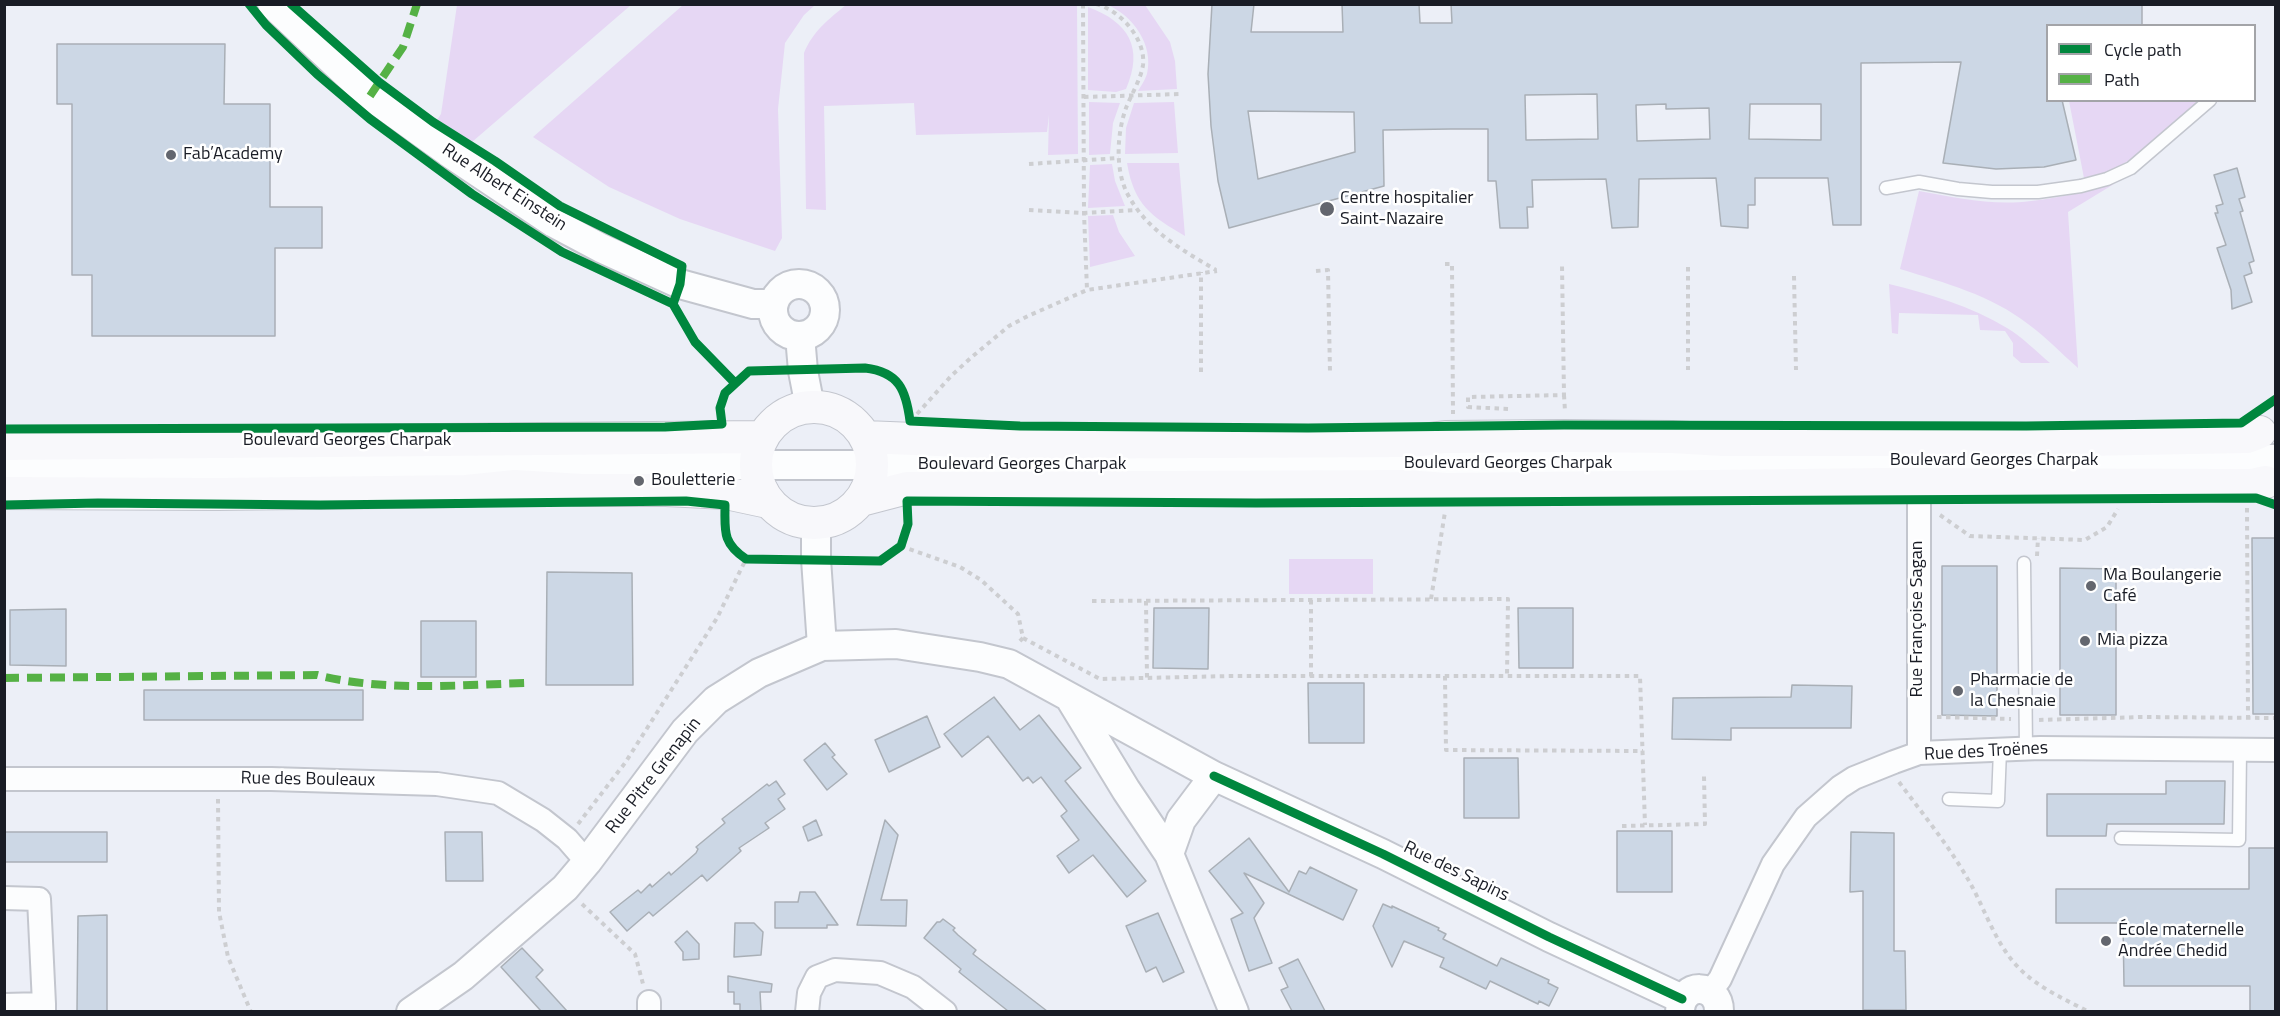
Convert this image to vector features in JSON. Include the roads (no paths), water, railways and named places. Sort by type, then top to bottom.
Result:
[{"type":"main road","points":[[810,407],[826,408],[842,414],[855,423],[869,451],[870,484],[861,500],[848,512],[833,520],[816,524],[798,521],[782,514],[768,502],[759,486],[753,456],[774,422],[791,411],[810,407]]},
{"type":"main road","name":"Boulevard Georges Charpak","points":[[861,500],[907,488],[986,487],[1406,486],[1446,489],[1928,497],[2252,485],[2265,463],[2247,437],[1975,442],[1723,440],[1672,437],[1446,437],[1414,441],[1010,443],[869,451]]},
{"type":"main road","name":"Boulevard Georges Charpak","points":[[4,444],[753,456]]},
{"type":"main road","points":[[4,493],[218,494],[466,491],[515,486],[726,493],[768,502]]},
{"type":"street","name":"Rue Albert Einstein","points":[[272,4],[370,96],[554,223],[601,248],[680,284],[753,304],[773,304]]},
{"type":"street","points":[[805,284],[818,292],[825,306],[822,323],[816,330],[800,336],[792,335],[778,327],[772,312],[776,296],[789,285],[805,284]]},
{"type":"street","points":[[800,336],[803,371],[810,407]]},
{"type":"street","name":"Boulevard Georges Charpak","points":[[753,456],[869,451]]},
{"type":"street","points":[[4,469],[753,456]]},
{"type":"street","name":"Rue Françoise Sagan","points":[[1919,753],[1928,497]]},
{"type":"street","points":[[816,524],[822,646]]},
{"type":"street","name":"Rue Pitre Grenapin","points":[[411,1011],[463,976],[565,888],[685,731],[716,700],[759,673],[822,646],[896,644],[988,659]]},
{"type":"street","name":"Rue des Sapins","points":[[988,659],[1009,664],[1214,776],[1383,854],[1681,1005]]},
{"type":"street","points":[[1070,698],[1126,790],[1169,854],[1234,1011]]},
{"type":"street","points":[[1104,752],[1121,726]]},
{"type":"street","name":"Rue des Troënes","points":[[1714,1002],[1720,979],[1773,864],[1806,817],[1840,787],[1854,778],[1919,753],[2026,749],[2276,750]]},
{"type":"street","points":[[1169,854],[1181,820],[1214,776]]},
{"type":"street","name":"Rue des Bouleaux","points":[[4,778],[217,779],[437,784],[498,793],[543,820],[567,839],[587,862]]},
{"type":"street","points":[[4,898],[39,898],[44,1008],[4,1005]]},
{"type":"street","points":[[807,1011],[809,993],[817,977],[835,970],[880,973],[913,987],[945,1011]]},
{"type":"street","points":[[1681,1005],[1686,994],[1698,988],[1714,1002]]},
{"type":"lane","points":[[1886,188],[1918,182],[1958,189],[2038,192],[2081,186],[2131,168],[2208,102]]},
{"type":"lane","points":[[2024,563],[2026,749]]},
{"type":"lane","points":[[1949,799],[1998,801],[2000,750]]},
{"type":"lane","points":[[2121,838],[2239,840],[2240,750]]},
{"type":"place","name":"Fab’Academy","points":[[171,155]]},
{"type":"place","name":"Centre hospitalier Saint-Nazaire","points":[[1327,209]]},
{"type":"place","name":"Bouletterie","points":[[639,481]]},
{"type":"place","name":"Ma Boulangerie Café","points":[[2091,586]]},
{"type":"place","name":"Mia pizza","points":[[2085,641]]},
{"type":"place","name":"Pharmacie de la Chesnaie","points":[[1958,691]]},
{"type":"place","name":"École maternelle Andrée Chedid","points":[[2106,941]]}]
